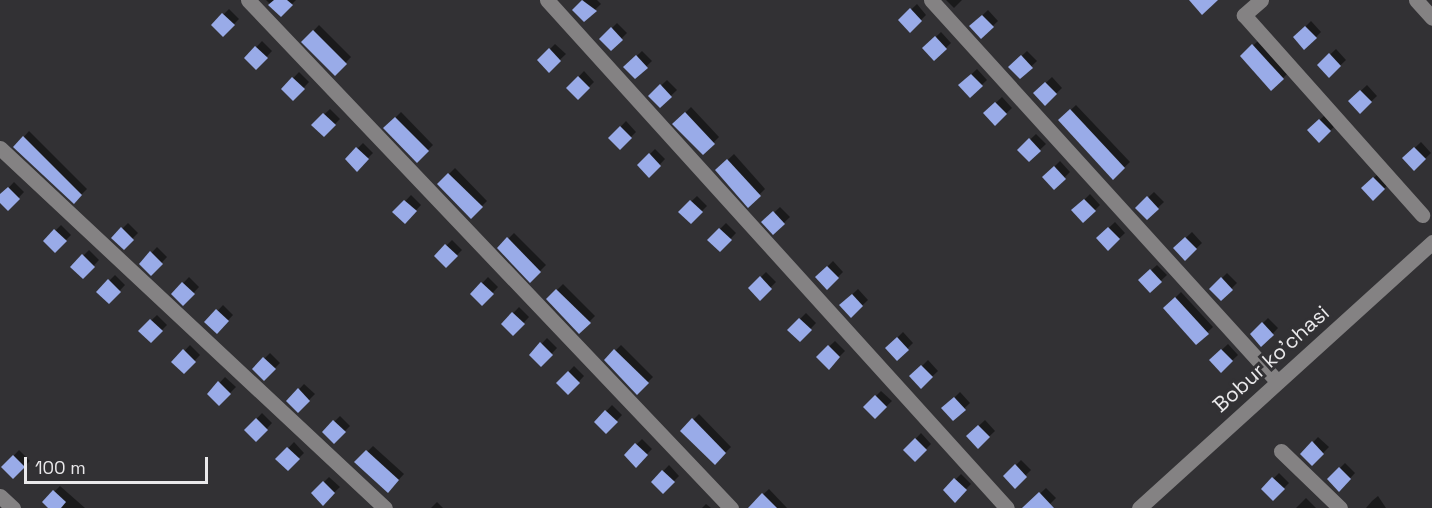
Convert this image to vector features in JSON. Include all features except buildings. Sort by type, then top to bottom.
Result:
[{"type":"street","points":[[248,0],[731,508]]},
{"type":"street","points":[[547,0],[1006,508]]},
{"type":"street","points":[[931,0],[1277,381]]},
{"type":"street","points":[[1261,0],[1244,15],[1422,215]]},
{"type":"street","points":[[1416,0],[1432,18]]},
{"type":"street","points":[[0,148],[386,508]]},
{"type":"street","name":"Bobur ko'chasi","points":[[1139,508],[1432,242]]},
{"type":"street","points":[[1281,451],[1340,508]]},
{"type":"street","points":[[0,496],[13,508]]}]
